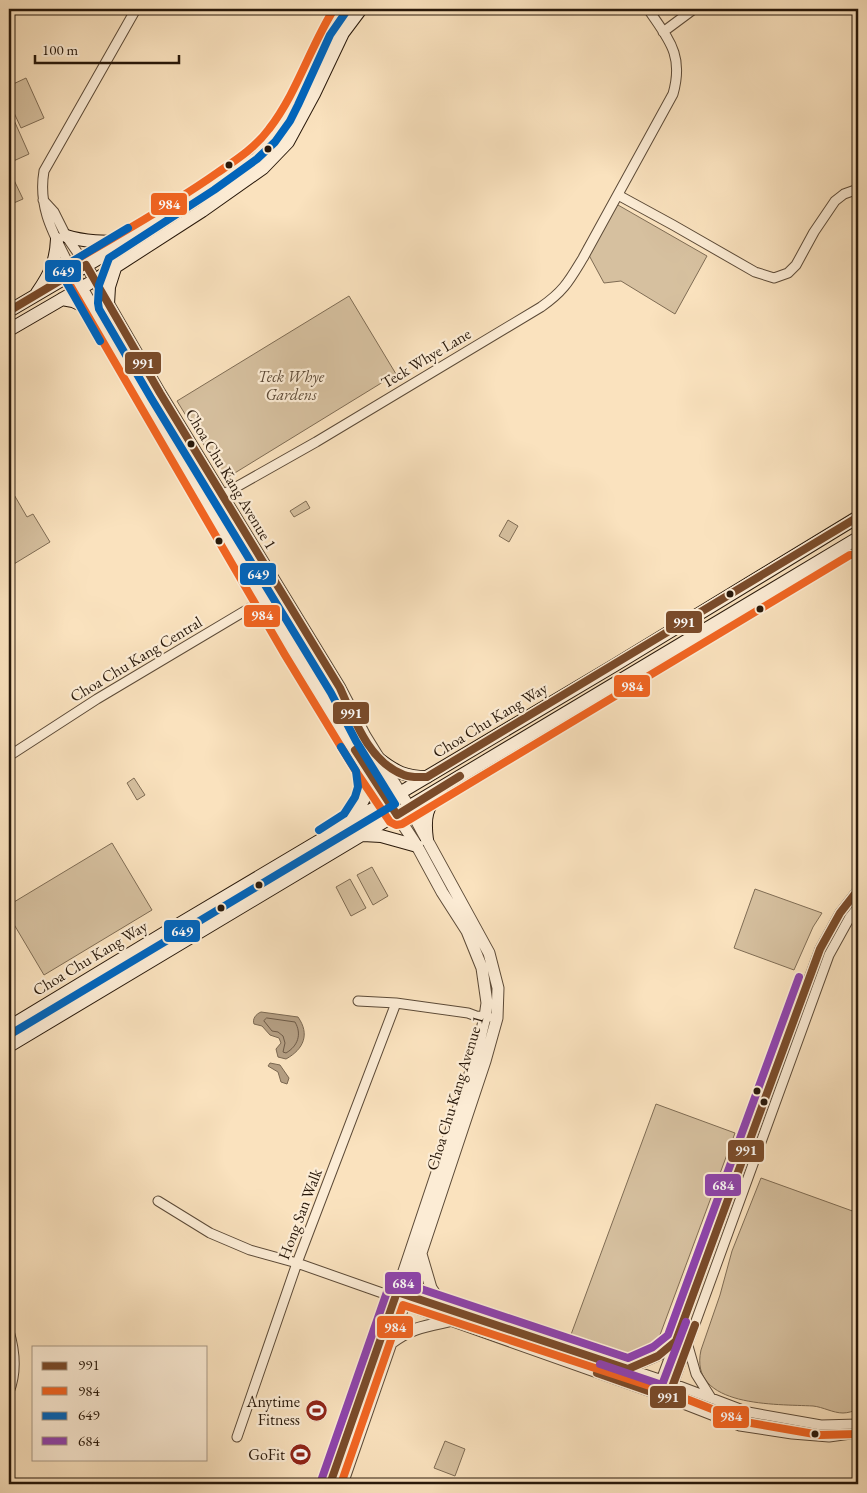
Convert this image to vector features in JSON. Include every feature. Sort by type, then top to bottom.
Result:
[{"type":"main road","points":[[9,311],[200,198],[256,159],[268,147],[290,116],[332,28],[346,9]]},
{"type":"main road","points":[[9,330],[94,280],[225,195],[263,168],[288,142],[314,94],[342,33],[361,9]]},
{"type":"main road","points":[[36,295],[51,271],[62,237],[95,242],[125,242]]},
{"type":"main road","points":[[108,304],[109,286],[116,265]]},
{"type":"main road","points":[[62,299],[73,301],[96,312]]},
{"type":"main road","name":"Choa Chu Kang Way","points":[[9,1027],[858,517]]},
{"type":"main road","name":"Choa Chu Kang Way","points":[[9,1046],[854,542]]},
{"type":"main road","points":[[379,759],[390,768],[404,775],[427,777]]},
{"type":"main road","points":[[351,821],[365,799],[368,788],[366,768]]},
{"type":"main road","points":[[363,835],[422,843],[426,813],[435,797],[446,784]]},
{"type":"street","points":[[73,273],[54,212],[43,200],[42,182],[44,171],[136,9]]},
{"type":"street","name":"Teck Whye Lane","points":[[208,503],[324,438],[558,295],[568,282],[618,195],[673,94],[678,69],[675,55],[648,9]]},
{"type":"street","points":[[663,32],[694,9]]},
{"type":"street","points":[[618,195],[756,272],[774,278],[788,273],[796,265],[814,232],[835,201],[844,194],[858,188]]},
{"type":"street","points":[[62,237],[86,265]]},
{"type":"street","name":"Choa Chu Kang Avenue 1","points":[[86,265],[160,393],[340,688],[350,709],[409,807],[442,892],[467,931],[482,968],[491,1017],[475,1059],[397,1297],[330,1484]]},
{"type":"street","name":"Choa Chu Kang Avenue 1","points":[[73,273],[366,768],[397,814],[422,843],[490,953],[498,988],[491,1017],[486,1061],[421,1254],[397,1297],[391,1343],[342,1484]]},
{"type":"street","name":"Choa Chu Kang Central","points":[[9,756],[97,699],[280,590]]},
{"type":"street","points":[[656,1394],[820,949],[840,913],[858,890]]},
{"type":"street","points":[[668,1398],[828,955],[858,907]]},
{"type":"street","points":[[358,1001],[396,1003],[491,1017]]},
{"type":"street","name":"Hong San Walk","points":[[237,1437],[297,1263],[396,1003]]},
{"type":"street","points":[[468,1013],[487,1003]]},
{"type":"street","points":[[158,1201],[218,1236],[250,1250],[297,1263],[397,1297],[449,1320],[668,1398],[740,1426],[792,1434],[829,1437],[858,1433]]},
{"type":"street","points":[[421,1254],[431,1288],[444,1308]]},
{"type":"street","points":[[397,1297],[444,1308],[505,1327],[674,1384],[748,1412],[821,1425],[858,1424]]},
{"type":"street","points":[[391,1343],[403,1334],[416,1328],[449,1320]]},
{"type":"street","points":[[9,1331],[14,1362],[12,1384],[9,1392]]},
{"type":"street","points":[[614,1379],[624,1368],[658,1356],[676,1341]]},
{"type":"street","points":[[688,1346],[696,1374],[712,1398]]},
{"type":"green space","points":[[26,78],[44,118],[21,128],[9,102],[9,86]]},
{"type":"green space","points":[[9,109],[29,154],[9,163]]},
{"type":"green space","points":[[13,178],[23,199],[9,205],[9,180]]},
{"type":"green space","points":[[611,201],[707,256],[675,314],[621,281],[604,283],[584,246]]},
{"type":"green space","name":"Teck Whye Gardens","points":[[349,296],[396,374],[225,479],[177,401]]},
{"type":"green space","points":[[9,486],[27,517],[33,514],[50,542],[9,567]]},
{"type":"green space","points":[[306,501],[310,508],[294,517],[290,511]]},
{"type":"green space","points":[[508,520],[518,526],[509,542],[499,536]]},
{"type":"green space","points":[[134,778],[145,795],[137,800],[127,783]]},
{"type":"green space","points":[[112,843],[152,910],[44,975],[9,916],[9,905]]},
{"type":"green space","points":[[372,867],[388,896],[373,905],[357,875]]},
{"type":"green space","points":[[350,879],[366,908],[351,916],[336,887]]},
{"type":"green space","points":[[755,889],[822,913],[813,927],[794,970],[734,948]]},
{"type":"green space","points":[[656,1104],[735,1133],[657,1343],[642,1353],[630,1356],[569,1340]]},
{"type":"green space","points":[[761,1178],[858,1213],[858,1410],[839,1413],[813,1406],[778,1405],[739,1399],[721,1393],[708,1383],[701,1369],[701,1350],[720,1295],[732,1251]]},
{"type":"green space","points":[[445,1441],[465,1449],[455,1476],[434,1468]]},
{"type":"water","points":[[261,1012],[298,1017],[302,1023],[304,1035],[301,1046],[286,1059],[278,1057],[276,1049],[281,1043],[279,1038],[270,1035],[262,1026],[254,1024],[255,1017]]},
{"type":"water","points":[[270,1063],[280,1065],[289,1078],[287,1084],[281,1082],[278,1072],[268,1066]]},
{"type":"transit line","name":"984","points":[[334,9],[288,100],[258,142],[180,198],[67,265],[63,273],[285,655],[357,773],[390,822],[396,825],[402,824],[850,555],[858,555]]},
{"type":"transit line","name":"649","points":[[9,1035],[395,804],[356,741],[331,693],[151,398],[99,309],[98,303],[99,285],[109,258],[214,190],[257,159],[275,142],[290,121],[330,35],[348,9]]},
{"type":"transit line","name":"649","points":[[100,341],[64,278],[63,270],[68,264],[128,228]]},
{"type":"transit line","name":"991","points":[[9,311],[86,265],[160,393],[340,688],[364,738],[381,760],[392,769],[407,776],[427,777],[858,517]]},
{"type":"transit line","name":"649","points":[[319,830],[344,814],[355,797],[358,787],[356,771],[341,747]]},
{"type":"transit line","name":"991","points":[[355,750],[397,815],[460,776]]},
{"type":"transit line","name":"991","points":[[330,1484],[397,1292],[628,1369],[658,1356],[676,1341],[820,949],[840,913],[858,890]]},
{"type":"transit line","name":"684","points":[[321,1481],[388,1289],[393,1283],[400,1282],[628,1358],[653,1347],[668,1335],[799,977]]},
{"type":"transit line","name":"984","points":[[341,1484],[403,1305],[671,1393],[745,1422],[820,1435],[858,1434]]},
{"type":"transit line","name":"684","points":[[600,1364],[662,1385],[686,1322]]},
{"type":"transit line","name":"991","points":[[597,1373],[668,1398],[695,1325]]},
{"type":"place","name":"Anytime Fitness","points":[[316,1410]]},
{"type":"place","name":"GoFit","points":[[301,1454]]}]
